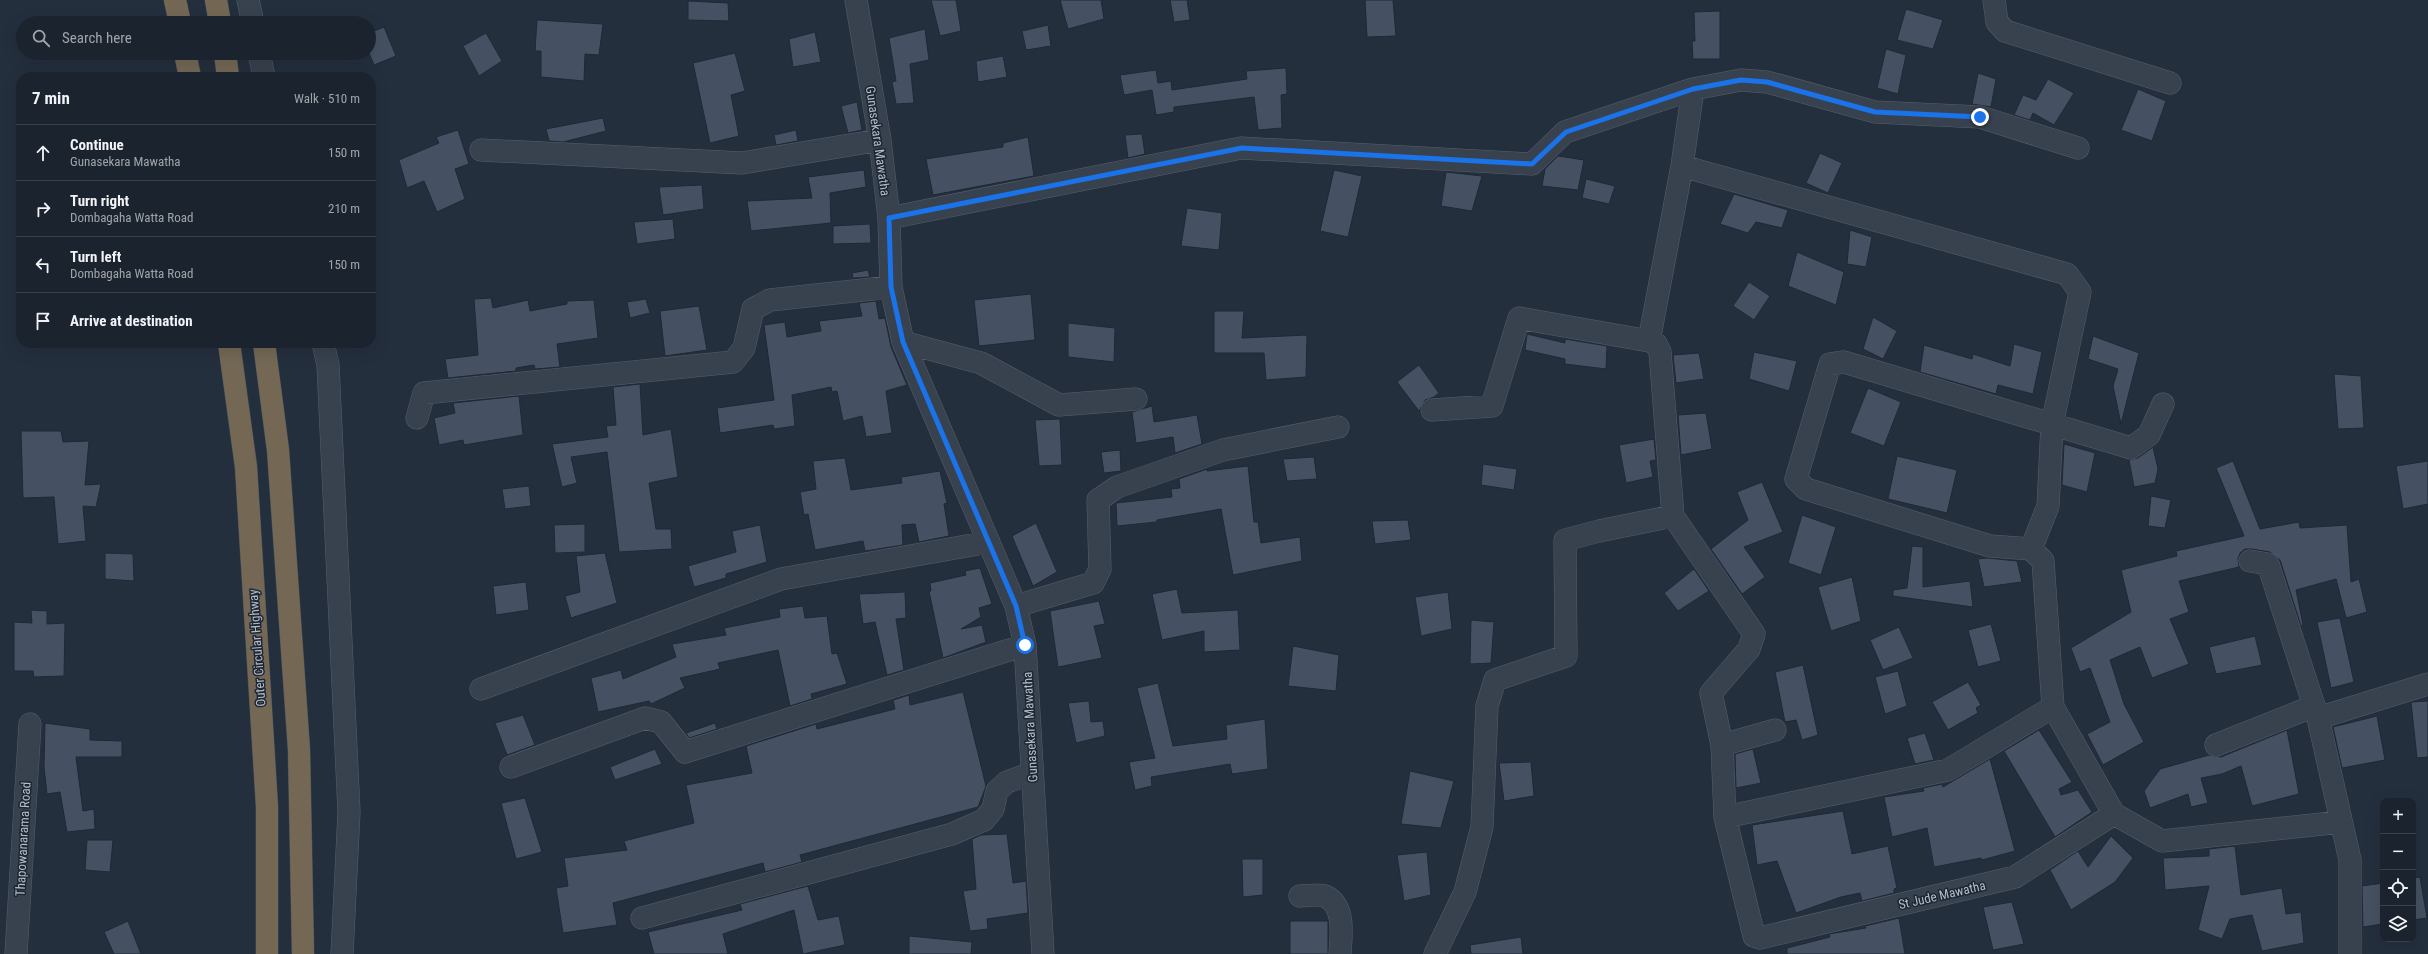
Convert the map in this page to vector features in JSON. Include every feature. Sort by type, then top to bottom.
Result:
[{"type":"highway","points":[[175,0],[178,16]]},
{"type":"highway","points":[[216,0],[219,16]]},
{"type":"highway","points":[[186,60],[189,72]]},
{"type":"highway","points":[[226,60],[227,72]]},
{"type":"highway","name":"Outer Circular Highway","points":[[230,348],[246,467],[257,641],[267,808],[267,954]]},
{"type":"highway","points":[[265,348],[278,450],[299,750],[303,954]]},
{"type":"street","points":[[248,0],[251,16]]},
{"type":"street","name":"Gunasekara Mawatha","points":[[856,0],[880,140],[889,218],[891,287],[903,342],[1016,606],[1025,645],[1043,954]]},
{"type":"street","points":[[1994,0],[1997,22],[2005,31],[2170,83]]},
{"type":"street","points":[[260,60],[263,72]]},
{"type":"street","points":[[889,218],[1242,148],[1532,164],[1566,132],[1693,89],[1741,80],[1767,82],[1875,112],[1980,117],[2078,148]]},
{"type":"street","points":[[1648,341],[1682,166],[1693,89]]},
{"type":"street","points":[[481,150],[742,163],[880,140]]},
{"type":"street","points":[[1682,166],[2067,274],[2080,292],[2052,425],[2048,506],[2031,549]]},
{"type":"street","points":[[417,418],[424,393],[733,362],[744,348],[753,309],[770,300],[891,287]]},
{"type":"street","points":[[1432,410],[1492,406],[1519,318],[1648,341],[1656,344],[1660,352],[1673,516],[1754,634],[1749,649],[1711,693],[1722,745],[1725,817],[1948,770],[2053,707]]},
{"type":"street","points":[[903,342],[981,363],[1059,405],[1136,399]]},
{"type":"street","points":[[324,348],[328,365],[349,812],[342,954]]},
{"type":"street","points":[[2163,404],[2149,435],[2131,448],[1844,362],[1830,364],[1796,479],[1806,489],[1990,546],[2031,549],[2043,562],[2053,707],[2114,814],[2162,841],[2341,822]]},
{"type":"street","points":[[1016,606],[1093,583],[1100,569],[1098,500],[1117,487],[1223,450],[1338,427]]},
{"type":"street","points":[[1435,954],[1466,892],[1482,827],[1487,706],[1495,680],[1566,656],[1566,540],[1598,531],[1673,516]]},
{"type":"street","points":[[481,689],[781,579],[989,542]]},
{"type":"street","points":[[2250,561],[2268,564],[2316,712],[2350,860],[2350,954]]},
{"type":"street","points":[[511,767],[645,718],[661,722],[686,752],[1025,645]]},
{"type":"street","points":[[2216,745],[2316,712],[2428,684]]},
{"type":"street","name":"Thapowanarama Road","points":[[16,954],[30,724]]},
{"type":"street","points":[[1722,745],[1775,730]]},
{"type":"street","points":[[642,918],[952,834],[984,820],[993,809],[997,791],[1007,782],[1032,773]]},
{"type":"street","name":"St Jude Mawatha","points":[[1725,817],[1754,936],[1760,938],[2015,878],[2114,814]]},
{"type":"street","points":[[1300,896],[1324,896],[1336,904],[1340,916],[1340,954]]},
{"type":"building","points":[[931,0],[956,0],[961,31],[940,36]]},
{"type":"building","points":[[1060,0],[1101,0],[1104,19],[1068,29]]},
{"type":"building","points":[[1170,0],[1187,0],[1190,20],[1174,22]]},
{"type":"building","points":[[1365,0],[1393,0],[1396,36],[1367,37]]},
{"type":"building","points":[[688,1],[728,3],[729,21],[688,20]]},
{"type":"building","points":[[1906,9],[1943,20],[1933,49],[1897,40]]},
{"type":"building","points":[[1720,11],[1720,59],[1693,59],[1692,41],[1695,41],[1694,12]]},
{"type":"building","points":[[537,20],[603,24],[599,55],[585,54],[584,81],[541,77],[541,51],[535,51]]},
{"type":"building","points":[[1048,25],[1051,46],[1026,50],[1022,31]]},
{"type":"building","points":[[384,27],[396,56],[374,65],[372,60],[376,60],[376,30]]},
{"type":"building","points":[[925,29],[929,60],[910,64],[914,103],[896,104],[892,82],[896,81],[889,38]]},
{"type":"building","points":[[815,32],[821,62],[793,67],[789,39]]},
{"type":"building","points":[[486,33],[502,61],[479,76],[463,46]]},
{"type":"building","points":[[1886,49],[1906,55],[1898,94],[1877,88]]},
{"type":"building","points":[[735,53],[745,91],[731,95],[739,136],[710,143],[693,63]]},
{"type":"building","points":[[1003,56],[1007,77],[978,82],[976,61]]},
{"type":"building","points":[[1286,68],[1287,94],[1281,95],[1282,128],[1258,130],[1254,97],[1174,107],[1174,112],[1156,115],[1152,90],[1124,95],[1120,75],[1156,70],[1158,83],[1171,81],[1172,90],[1247,79],[1246,71]]},
{"type":"building","points":[[1978,73],[1996,79],[1991,107],[1972,104]]},
{"type":"building","points":[[2048,79],[2074,93],[2054,125],[2033,113],[2030,120],[2014,115],[2023,95],[2036,100]]},
{"type":"building","points":[[2138,89],[2166,101],[2152,141],[2121,130]]},
{"type":"building","points":[[857,102],[862,130],[848,133],[841,106]]},
{"type":"building","points":[[603,118],[606,131],[563,142],[549,141],[546,129]]},
{"type":"building","points":[[458,130],[469,164],[455,169],[465,199],[437,212],[424,181],[407,188],[399,160],[439,143],[436,137]]},
{"type":"building","points":[[796,130],[798,141],[776,145],[774,135]]},
{"type":"building","points":[[1142,134],[1145,154],[1128,158],[1125,135]]},
{"type":"building","points":[[1028,137],[1034,176],[933,195],[926,159],[1003,147],[1003,143]]},
{"type":"building","points":[[1820,153],[1842,163],[1828,193],[1806,183]]},
{"type":"building","points":[[1558,156],[1584,160],[1578,190],[1542,186],[1545,169]]},
{"type":"building","points":[[864,170],[866,187],[830,193],[831,223],[751,231],[747,201],[812,198],[808,177]]},
{"type":"building","points":[[1334,170],[1362,176],[1348,237],[1320,231]]},
{"type":"building","points":[[1446,172],[1482,176],[1472,211],[1441,206]]},
{"type":"building","points":[[1586,179],[1615,186],[1609,204],[1582,198]]},
{"type":"building","points":[[702,185],[704,209],[663,215],[659,187]]},
{"type":"building","points":[[1734,194],[1788,210],[1782,228],[1756,222],[1748,233],[1720,224]]},
{"type":"building","points":[[1187,208],[1222,213],[1219,250],[1181,246]]},
{"type":"building","points":[[673,219],[675,239],[637,244],[634,222]]},
{"type":"building","points":[[870,224],[871,243],[833,244],[833,226]]},
{"type":"building","points":[[1850,230],[1872,237],[1866,267],[1847,264]]},
{"type":"building","points":[[1797,252],[1844,272],[1836,305],[1788,286]]},
{"type":"building","points":[[868,270],[870,277],[853,278],[852,273]]},
{"type":"building","points":[[1749,282],[1770,296],[1754,320],[1733,306]]},
{"type":"building","points":[[1031,294],[1035,340],[979,346],[974,300]]},
{"type":"building","points":[[491,298],[493,308],[528,300],[530,311],[567,304],[567,301],[594,300],[598,338],[557,344],[560,367],[535,369],[534,365],[516,368],[516,371],[448,378],[445,359],[478,355],[474,299]]},
{"type":"building","points":[[646,299],[650,313],[630,318],[627,302]]},
{"type":"building","points":[[876,301],[879,319],[885,318],[891,347],[907,385],[886,391],[892,433],[866,437],[862,416],[843,421],[837,391],[832,392],[831,387],[792,395],[795,426],[774,429],[773,425],[720,433],[717,408],[774,400],[764,325],[785,322],[787,337],[821,331],[819,321],[862,316],[859,303]]},
{"type":"building","points":[[699,306],[707,350],[665,356],[660,311]]},
{"type":"building","points":[[1214,311],[1244,311],[1242,338],[1307,335],[1306,377],[1266,380],[1264,353],[1214,353]]},
{"type":"building","points":[[1873,317],[1897,331],[1883,359],[1863,349]]},
{"type":"building","points":[[1068,323],[1115,328],[1114,362],[1068,357]]},
{"type":"building","points":[[1527,334],[1565,343],[1565,339],[1607,346],[1606,369],[1565,364],[1565,359],[1525,350]]},
{"type":"building","points":[[2093,336],[2139,353],[2121,424],[2113,386],[2118,369],[2088,359]]},
{"type":"building","points":[[2014,344],[2042,352],[2033,394],[1998,385],[1996,394],[1920,372],[1924,345],[1972,359],[1973,354],[2010,366]]},
{"type":"building","points":[[1754,352],[1797,361],[1789,391],[1749,379]]},
{"type":"building","points":[[1699,353],[1704,379],[1676,383],[1673,355]]},
{"type":"building","points":[[1419,365],[1439,393],[1434,397],[1425,400],[1419,411],[1397,382]]},
{"type":"building","points":[[2334,374],[2361,376],[2364,428],[2338,429]]},
{"type":"building","points":[[640,384],[643,435],[671,429],[678,477],[649,483],[656,529],[671,529],[672,549],[619,552],[607,452],[571,457],[577,483],[562,487],[552,444],[608,437],[606,426],[616,425],[613,387]]},
{"type":"building","points":[[1868,388],[1901,402],[1884,446],[1850,433]]},
{"type":"building","points":[[519,396],[523,435],[464,445],[463,440],[439,445],[434,418],[455,413],[453,403]]},
{"type":"building","points":[[1152,406],[1154,422],[1197,415],[1202,444],[1175,453],[1173,437],[1136,443],[1132,412]]},
{"type":"building","points":[[1706,413],[1712,449],[1681,455],[1678,415]]},
{"type":"building","points":[[1060,419],[1062,465],[1039,466],[1035,420]]},
{"type":"building","points":[[21,431],[61,431],[63,442],[89,441],[85,485],[101,484],[96,507],[83,506],[86,541],[58,544],[54,497],[23,498]]},
{"type":"building","points":[[1654,439],[1656,460],[1650,461],[1653,477],[1626,483],[1619,445]]},
{"type":"building","points":[[2064,444],[2095,453],[2087,492],[2062,485]]},
{"type":"building","points":[[2153,447],[2158,469],[2155,483],[2134,487],[2129,460],[2138,458]]},
{"type":"building","points":[[1120,450],[1121,471],[1104,473],[1101,452]]},
{"type":"building","points":[[1897,456],[1957,470],[1947,513],[1888,499]]},
{"type":"building","points":[[1314,457],[1317,479],[1287,481],[1283,459]]},
{"type":"building","points":[[845,458],[851,490],[902,483],[901,477],[940,471],[947,503],[944,504],[949,536],[919,542],[915,524],[902,525],[903,545],[865,551],[863,541],[815,550],[808,514],[804,515],[800,492],[816,489],[813,461]]},
{"type":"building","points":[[2233,461],[2260,529],[2299,522],[2300,528],[2347,525],[2351,582],[2359,579],[2367,612],[2346,618],[2336,579],[2296,590],[2303,625],[2301,626],[2280,560],[2270,552],[2252,549],[2245,549],[2240,553],[2238,559],[2239,567],[2179,581],[2189,612],[2170,619],[2189,664],[2152,678],[2140,647],[2110,660],[2124,704],[2144,742],[2103,765],[2087,734],[2110,722],[2090,668],[2080,672],[2071,648],[2131,612],[2121,570],[2177,556],[2176,551],[2244,536],[2216,468]]},
{"type":"building","points":[[2428,461],[2428,504],[2403,509],[2396,466]]},
{"type":"building","points":[[1483,464],[1517,469],[1514,490],[1481,485]]},
{"type":"building","points":[[1248,466],[1254,522],[1258,522],[1261,543],[1300,537],[1302,561],[1233,575],[1221,509],[1157,520],[1157,522],[1117,526],[1116,503],[1172,497],[1171,489],[1180,488],[1179,479],[1207,469],[1207,471]]},
{"type":"building","points":[[1762,482],[1783,532],[1744,547],[1765,577],[1742,594],[1711,549],[1748,520],[1737,492]]},
{"type":"building","points":[[529,486],[531,506],[505,509],[502,489]]},
{"type":"building","points":[[2151,496],[2171,500],[2165,528],[2148,526]]},
{"type":"building","points":[[1802,515],[1836,527],[1821,575],[1788,563]]},
{"type":"building","points":[[1408,520],[1411,540],[1375,544],[1372,521]]},
{"type":"building","points":[[1036,523],[1057,572],[1033,586],[1012,536]]},
{"type":"building","points":[[585,524],[585,552],[555,553],[554,525]]},
{"type":"building","points":[[760,525],[767,562],[726,574],[726,578],[694,587],[688,566],[736,552],[732,531]]},
{"type":"building","points":[[1912,546],[1923,547],[1923,587],[1970,581],[1973,607],[1893,596],[1893,590],[1907,588]]},
{"type":"building","points":[[105,553],[133,554],[134,581],[105,579]]},
{"type":"building","points":[[605,553],[617,603],[571,618],[565,596],[580,592],[576,556]]},
{"type":"building","points":[[1987,558],[2017,561],[2022,582],[1984,587],[1978,559]]},
{"type":"building","points":[[980,568],[992,604],[979,608],[981,617],[961,629],[982,625],[986,642],[943,658],[929,591],[931,591],[930,583],[966,575],[965,571]]},
{"type":"building","points":[[1694,569],[1709,591],[1678,611],[1664,593]]},
{"type":"building","points":[[1852,577],[1861,621],[1831,631],[1818,587]]},
{"type":"building","points":[[526,582],[529,610],[496,615],[493,586]]},
{"type":"building","points":[[1177,589],[1182,613],[1238,610],[1240,650],[1204,652],[1204,631],[1162,640],[1152,594]]},
{"type":"building","points":[[905,592],[906,618],[896,619],[904,670],[887,675],[875,622],[863,624],[859,594]]},
{"type":"building","points":[[1448,592],[1452,629],[1421,636],[1415,597]]},
{"type":"building","points":[[1099,601],[1105,624],[1094,626],[1102,658],[1058,667],[1050,611]]},
{"type":"building","points":[[803,606],[805,618],[827,616],[832,654],[837,653],[847,684],[811,694],[812,699],[790,706],[778,650],[718,663],[720,669],[680,678],[685,688],[651,704],[649,701],[598,712],[591,678],[621,670],[623,679],[676,657],[672,644],[726,635],[724,628],[780,617],[779,609]]},
{"type":"building","points":[[31,610],[47,611],[47,624],[65,623],[64,676],[34,677],[33,671],[14,671],[14,622],[32,623]]},
{"type":"building","points":[[2340,618],[2354,682],[2331,688],[2317,622]]},
{"type":"building","points":[[1471,620],[1494,622],[1491,663],[1470,664]]},
{"type":"building","points":[[1991,624],[2001,661],[1978,667],[1968,630]]},
{"type":"building","points":[[1899,627],[1913,658],[1883,670],[1870,640]]},
{"type":"building","points":[[2255,636],[2262,665],[2216,674],[2209,647]]},
{"type":"building","points":[[1293,646],[1339,655],[1336,691],[1288,686]]},
{"type":"building","points":[[1803,665],[1818,735],[1802,740],[1796,720],[1785,722],[1775,672]]},
{"type":"building","points":[[1898,671],[1907,706],[1885,714],[1875,677]]},
{"type":"building","points":[[1968,682],[1981,705],[1976,708],[1978,713],[1948,730],[1932,702]]},
{"type":"building","points":[[1158,683],[1173,746],[1227,739],[1226,725],[1265,719],[1268,769],[1232,774],[1230,764],[1151,777],[1152,786],[1135,790],[1129,762],[1155,758],[1137,688]]},
{"type":"building","points":[[963,692],[986,786],[978,807],[800,855],[802,862],[765,872],[763,863],[613,903],[617,925],[563,933],[556,888],[568,886],[564,858],[627,850],[624,841],[694,823],[686,785],[752,773],[746,746],[816,724],[817,729],[895,709],[893,700],[909,695],[910,705]]},
{"type":"building","points":[[1089,701],[1091,722],[1103,721],[1105,736],[1076,743],[1068,703]]},
{"type":"building","points":[[2428,701],[2428,757],[2417,758],[2411,702]]},
{"type":"building","points":[[523,715],[535,745],[507,755],[495,723]]},
{"type":"building","points":[[2377,716],[2385,760],[2342,768],[2333,727]]},
{"type":"building","points":[[45,723],[90,729],[90,740],[122,741],[122,757],[76,757],[83,811],[94,809],[95,829],[67,832],[60,792],[47,794],[44,767]]},
{"type":"building","points":[[715,723],[717,729],[689,738],[686,733]]},
{"type":"building","points":[[2039,730],[2072,782],[2059,789],[2061,795],[2078,790],[2092,812],[2055,837],[2004,751]]},
{"type":"building","points":[[2287,730],[2299,794],[2252,806],[2241,766],[2222,774],[2201,778],[2208,803],[2191,807],[2188,794],[2150,808],[2144,791],[2160,769],[2209,755],[2221,757]]},
{"type":"building","points":[[1925,733],[1934,760],[1915,764],[1907,738]]},
{"type":"building","points":[[655,749],[662,764],[615,780],[610,767]]},
{"type":"building","points":[[1753,749],[1761,783],[1736,788],[1735,754]]},
{"type":"building","points":[[1990,759],[2015,851],[1982,860],[1981,858],[1934,867],[1927,828],[1892,837],[1884,797],[1924,791],[1923,788],[1942,784],[1943,787]]},
{"type":"building","points":[[1531,762],[1534,796],[1504,801],[1499,763]]},
{"type":"building","points":[[1410,771],[1454,781],[1441,828],[1401,824]]},
{"type":"building","points":[[525,798],[542,852],[516,859],[501,803]]},
{"type":"building","points":[[1843,811],[1852,854],[1888,846],[1897,888],[1894,889],[1894,893],[1862,901],[1860,893],[1841,897],[1796,913],[1777,861],[1757,865],[1752,825]]},
{"type":"building","points":[[1007,834],[1013,883],[1026,881],[1028,913],[987,919],[988,929],[970,931],[963,891],[976,889],[972,839],[981,835]]},
{"type":"building","points":[[2111,836],[2133,858],[2115,882],[2071,910],[2050,870],[2078,851],[2088,867]]},
{"type":"building","points":[[87,840],[113,840],[110,872],[85,870]]},
{"type":"building","points":[[2235,846],[2241,895],[2282,888],[2286,914],[2301,912],[2304,943],[2262,951],[2252,915],[2230,919],[2222,939],[2198,930],[2209,886],[2165,890],[2163,858],[2209,856],[2209,849]]},
{"type":"building","points":[[1427,852],[1431,895],[1404,901],[1397,855]]},
{"type":"building","points":[[1242,859],[1263,859],[1263,895],[1243,897]]},
{"type":"building","points":[[2420,877],[2427,918],[2416,920],[2416,906],[2416,878]]},
{"type":"building","points":[[2380,883],[2380,924],[2363,927],[2362,886]]},
{"type":"building","points":[[808,886],[818,920],[839,916],[845,945],[803,954],[794,910],[723,934],[728,954],[654,954],[648,932],[742,910],[740,904]]},
{"type":"building","points":[[2012,902],[2024,944],[1993,950],[1983,907]]},
{"type":"building","points":[[1899,918],[1905,954],[1787,954],[1787,948],[1830,937],[1829,934],[1866,928],[1865,926]]},
{"type":"building","points":[[128,921],[141,954],[114,954],[104,932]]},
{"type":"building","points":[[1290,921],[1328,921],[1328,954],[1290,954]]},
{"type":"building","points":[[909,936],[972,942],[971,954],[909,954]]},
{"type":"building","points":[[1521,937],[1523,954],[1471,954],[1470,945]]},
{"type":"route","points":[[1025,645],[1016,606],[903,342],[891,287],[889,218],[1242,148],[1532,164],[1566,132],[1693,89],[1741,80],[1767,82],[1875,112],[1980,117]]}]
